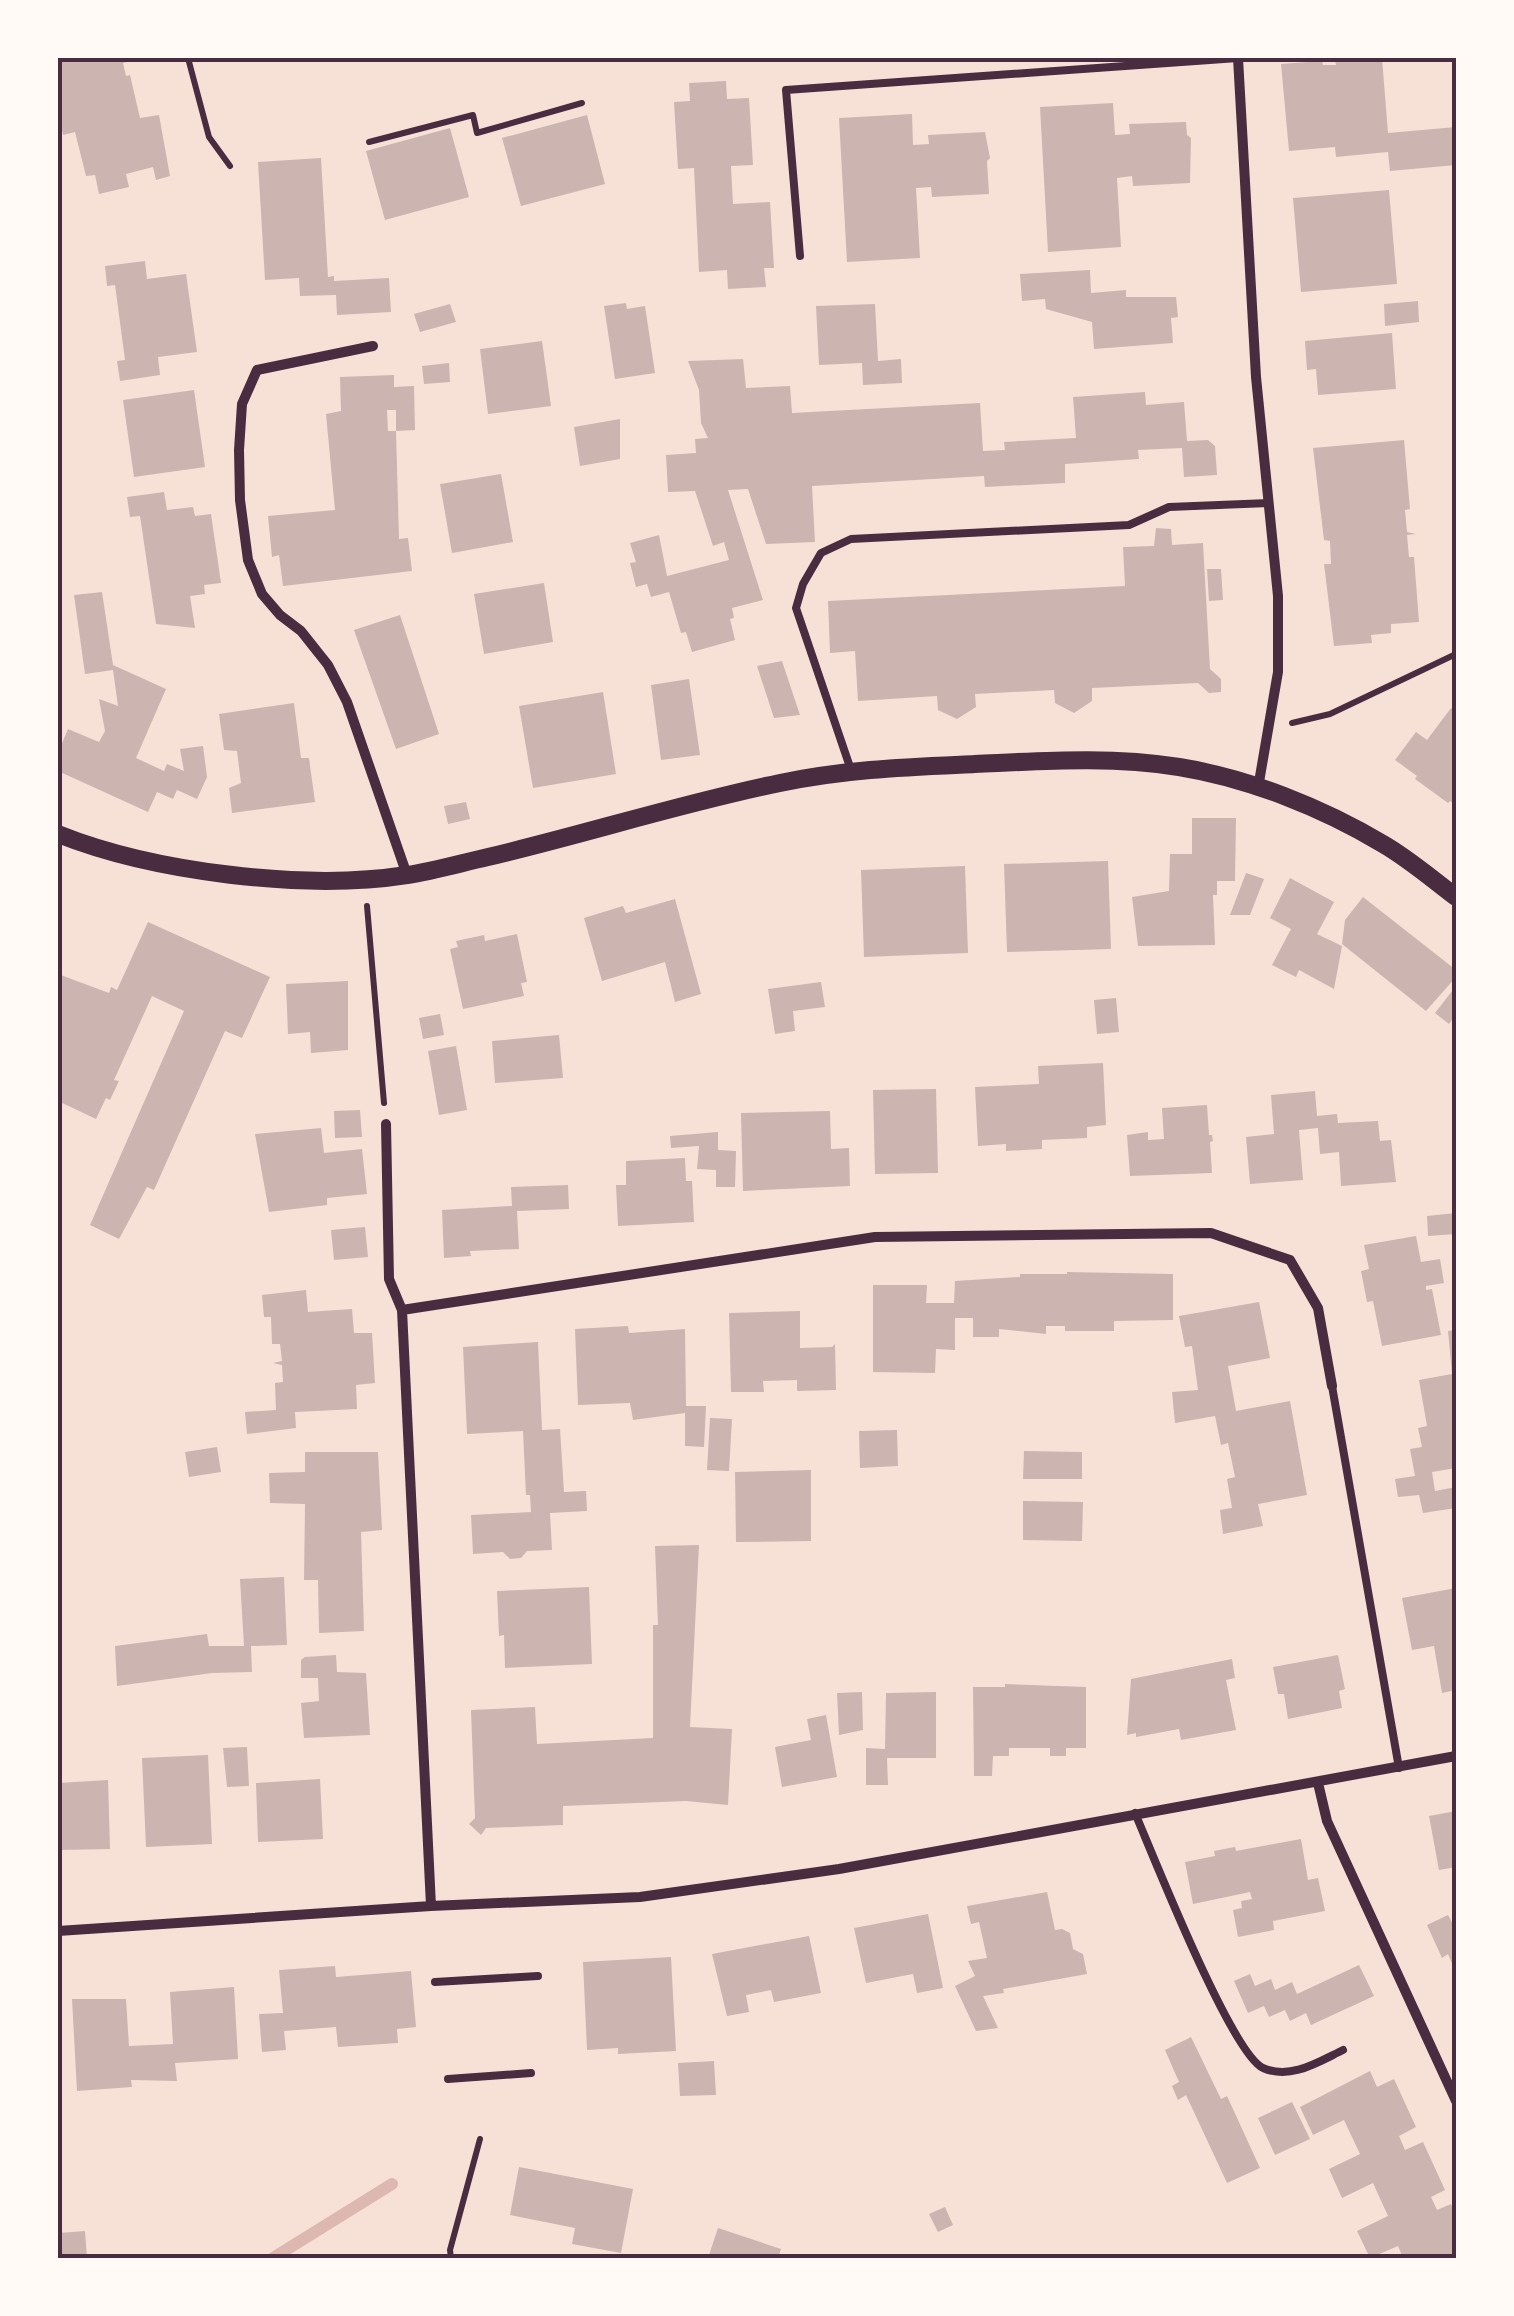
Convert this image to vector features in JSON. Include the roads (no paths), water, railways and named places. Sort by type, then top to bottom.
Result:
[{"type":"street","points":[[1238,58],[1254,352],[1278,596],[1278,672],[1258,789]]},
{"type":"street","points":[[373,346],[257,370],[242,404],[240,500],[248,560],[262,594],[328,664],[347,702],[408,875]]},
{"type":"street","points":[[58,834],[163,864],[261,878],[363,880],[408,875],[526,849],[780,783],[851,770],[1075,759],[1126,761],[1180,767],[1320,812],[1384,844],[1456,896]]},
{"type":"street","points":[[386,1124],[390,1279],[402,1310],[431,1906]]},
{"type":"street","points":[[402,1310],[875,1238],[1211,1233],[1290,1260],[1318,1308],[1332,1386]]},
{"type":"street","points":[[58,1932],[431,1906],[640,1897],[840,1869],[1456,1756]]},
{"type":"street","points":[[1318,1783],[1327,1822],[1456,2101]]},
{"type":"lane","points":[[800,256],[786,90],[1238,58]]},
{"type":"lane","points":[[851,770],[796,608],[804,584],[822,553],[851,539],[1129,525],[1169,507],[1269,503]]},
{"type":"lane","points":[[1332,1386],[1399,1768]]},
{"type":"lane","points":[[1135,1813],[1192,1948],[1248,2057],[1265,2069],[1295,2072],[1343,2050]]},
{"type":"lane","points":[[436,1982],[538,1976]]},
{"type":"lane","points":[[448,2080],[531,2073]]},
{"type":"waterway","points":[[273,2258],[392,2184]]}]
